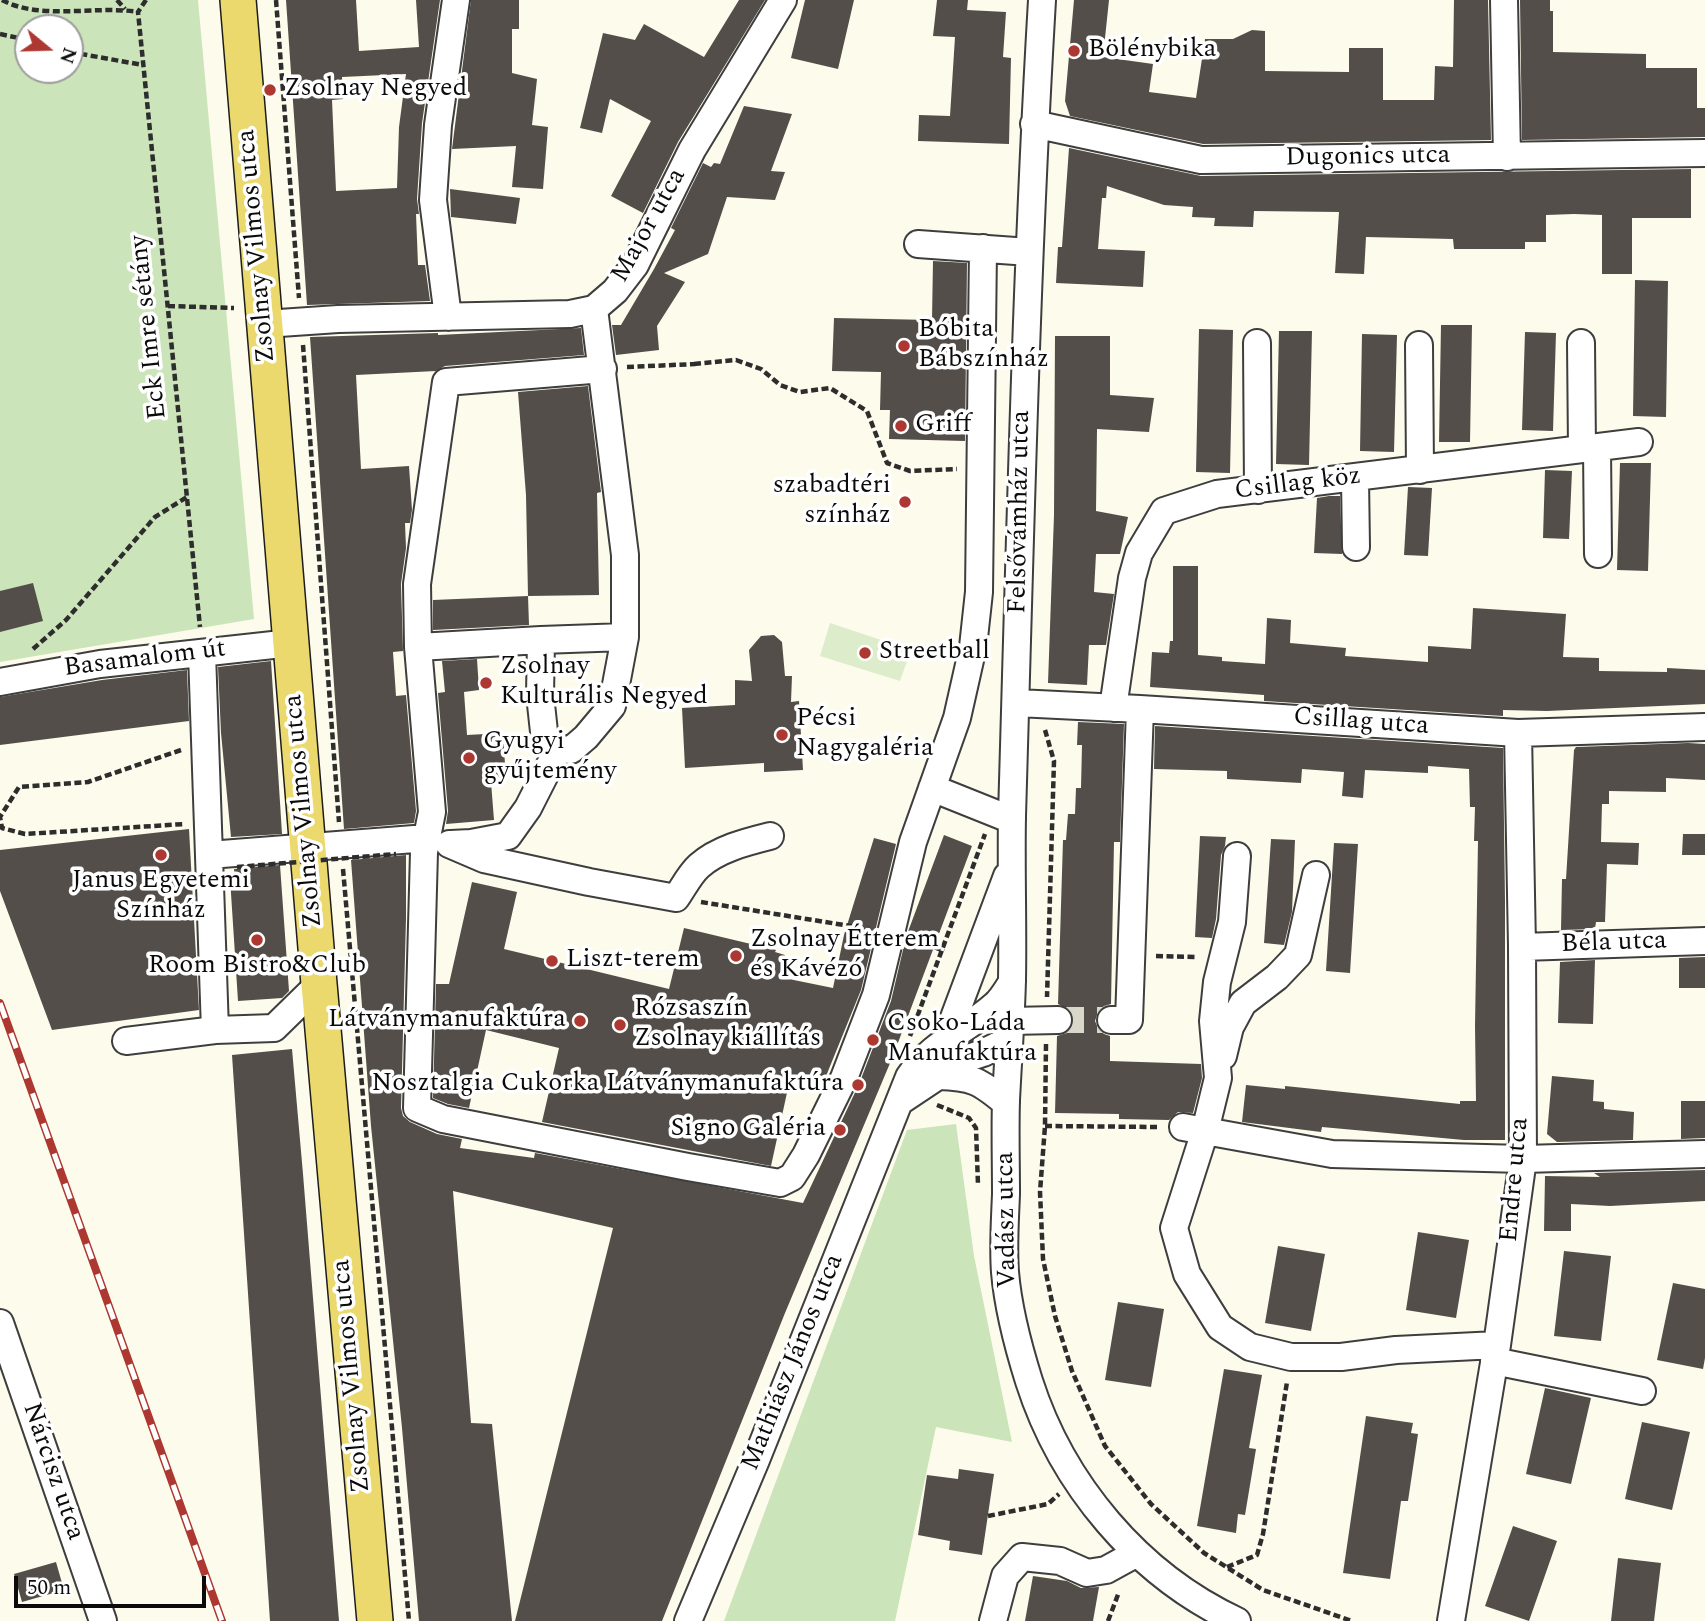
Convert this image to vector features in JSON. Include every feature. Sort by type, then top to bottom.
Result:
[{"type":"main road","name":"Zsolnay Vilmos utca","points":[[238,0],[253,316],[291,643],[325,847],[319,984],[375,1621]]},
{"type":"street","points":[[448,317],[433,200],[438,125],[456,0]]},
{"type":"street","name":"Major utca","points":[[253,316],[301,313],[448,317],[570,314],[594,309],[615,291],[635,265],[692,150],[783,0]]},
{"type":"street","name":"Felsővámház utca","points":[[1012,982],[1012,820],[1027,704],[1021,467],[1034,124],[1042,0]]},
{"type":"street","points":[[1504,0],[1507,157]]},
{"type":"street","name":"Dugonics utca","points":[[1034,124],[1200,160],[1705,153]]},
{"type":"street","points":[[918,244],[1029,252]]},
{"type":"street","points":[[603,369],[446,382],[417,584],[418,647],[434,842],[417,1108],[443,1119],[780,1183],[792,1177],[806,1155],[844,1078],[876,995],[913,842],[957,718],[974,647],[979,592],[983,248]]},
{"type":"street","points":[[541,640],[540,695],[545,741],[558,748],[571,750],[586,737],[612,706],[625,637],[625,555],[594,309]]},
{"type":"street","points":[[1257,343],[1258,490]]},
{"type":"street","points":[[1581,343],[1598,554]]},
{"type":"street","points":[[1419,345],[1420,470]]},
{"type":"street","name":"Csillag köz","points":[[1113,708],[1132,578],[1139,553],[1164,511],[1217,494],[1639,442]]},
{"type":"street","points":[[1355,479],[1356,547]]},
{"type":"street","points":[[418,647],[625,637]]},
{"type":"street","name":"Basamalom út","points":[[0,682],[100,664],[291,643]]},
{"type":"street","points":[[202,653],[215,1030]]},
{"type":"street","name":"Csillag utca","points":[[1027,704],[1518,733],[1705,727]]},
{"type":"street","points":[[1111,1020],[1129,1020],[1140,709]]},
{"type":"street","name":"Endre utca","points":[[1451,1621],[1495,1353],[1523,1159],[1518,733]]},
{"type":"street","points":[[209,855],[434,842],[471,843],[508,836],[528,808],[558,748]]},
{"type":"street","points":[[932,788],[1012,820]]},
{"type":"street","points":[[434,842],[484,859],[676,898],[697,867],[717,854],[770,836]]},
{"type":"street","points":[[1218,1078],[1213,1021],[1217,982],[1232,922],[1237,856]]},
{"type":"street","name":"Mathiász János utca","points":[[946,1039],[1012,861]]},
{"type":"street","points":[[1316,876],[1297,955],[1277,977],[1244,1003],[1230,1027],[1218,1078],[1194,1129],[1174,1228],[1187,1274],[1220,1327],[1250,1347],[1291,1357],[1341,1357],[1396,1350],[1495,1353],[1643,1391]]},
{"type":"street","name":"Béla utca","points":[[1522,947],[1705,941]]},
{"type":"street","name":"Mathiász János utca","points":[[688,1621],[756,1461],[909,1077],[919,1062],[946,1039],[996,1004],[1012,982]]},
{"type":"street","name":"Vadász utca","points":[[1012,982],[1006,1103],[1005,1271],[1013,1324],[1030,1384],[1053,1440],[1084,1491],[1108,1523],[1175,1586],[1211,1609],[1237,1621]]},
{"type":"street","points":[[126,1041],[215,1030],[274,1028],[319,984]]},
{"type":"street","points":[[897,1104],[962,1060],[983,1053],[1010,1030],[1052,1020]]},
{"type":"street","points":[[938,1076],[962,1077],[984,1084],[1006,1103]]},
{"type":"street","points":[[1194,1129],[1332,1154],[1523,1159],[1705,1154]]},
{"type":"street","name":"Nárcisz utca","points":[[0,1323],[6,1362],[103,1621]]},
{"type":"street","points":[[993,1621],[1005,1576],[1021,1557],[1060,1561],[1087,1573],[1106,1570],[1137,1553]]},
{"type":"path","points":[[2,0],[15,7],[138,12],[146,0]]},
{"type":"path","points":[[117,0],[126,10]]},
{"type":"path","points":[[276,0],[301,313],[325,847],[409,1621]]},
{"type":"path","name":"Eck Imre sétány","points":[[138,12],[202,653]]},
{"type":"path","points":[[84,54],[143,65]]},
{"type":"path","points":[[168,306],[253,316]]},
{"type":"path","points":[[603,369],[736,360],[761,369],[780,385],[800,392],[830,388],[867,411],[887,463],[910,471],[981,468]]},
{"type":"path","points":[[28,677],[32,650],[66,620],[155,517],[187,498]]},
{"type":"path","points":[[1027,704],[1054,761],[1052,1020],[1040,1192],[1043,1259],[1055,1315],[1072,1371],[1105,1446],[1151,1504],[1204,1553],[1263,1591],[1352,1621]]},
{"type":"path","points":[[205,742],[88,782],[19,787],[0,817],[2,828],[25,834],[208,823]]},
{"type":"path","points":[[237,867],[396,854]]},
{"type":"path","points":[[676,898],[891,932]]},
{"type":"path","points":[[1131,954],[1223,959]]},
{"type":"path","points":[[1045,1126],[1194,1129]]},
{"type":"path","points":[[1226,1567],[1257,1555],[1264,1534],[1291,1357]]},
{"type":"path","points":[[988,1516],[1048,1504],[1060,1492]]},
{"type":"path","points":[[1108,1621],[1121,1586]]},
{"type":"green space","points":[[0,0],[198,0],[254,619],[0,662]]},
{"type":"green space","name":"Streetball","points":[[830,623],[911,650],[900,681],[820,656]]},
{"type":"green space","points":[[956,1124],[974,1256],[1012,1442],[936,1427],[895,1621],[724,1621],[907,1130]]},
{"type":"building","points":[[286,0],[356,0],[359,51],[419,47],[416,0],[440,0],[422,123],[417,199],[419,214],[416,214],[418,265],[425,265],[430,301],[307,305]],"holes":[[[406,74],[399,127],[397,188],[336,191],[332,100],[343,99],[342,77]]]},
{"type":"building","points":[[471,0],[519,0],[519,29],[512,29],[512,73],[537,79],[532,125],[548,127],[543,189],[512,187],[516,146],[452,149]]},
{"type":"building","points":[[739,0],[765,0],[678,142],[643,213],[611,196],[651,121],[610,99],[602,133],[580,128],[603,33],[635,40],[644,24],[704,57]]},
{"type":"building","points":[[805,0],[854,0],[838,69],[791,58]]},
{"type":"building","points":[[937,0],[968,0],[967,10],[1006,12],[1003,57],[1011,58],[1009,144],[918,141],[919,115],[950,116],[955,37],[933,36]]},
{"type":"building","points":[[1074,0],[1109,0],[1103,57],[1153,64],[1149,92],[1196,98],[1205,39],[1233,39],[1252,30],[1265,31],[1265,71],[1349,72],[1349,48],[1383,48],[1383,100],[1434,100],[1435,66],[1453,67],[1454,0],[1488,0],[1491,140],[1203,144],[1070,116],[1065,101]]},
{"type":"building","points":[[1520,0],[1550,0],[1550,11],[1553,11],[1553,52],[1646,54],[1646,68],[1697,68],[1697,108],[1705,108],[1705,137],[1522,140]]},
{"type":"building","points":[[744,106],[792,114],[771,171],[785,172],[775,200],[727,197],[708,254],[664,273],[685,282],[657,326],[659,350],[616,355],[612,325],[621,325],[654,269],[675,230],[671,228],[703,163],[711,167],[714,163],[720,164]]},
{"type":"building","points":[[1069,148],[1201,176],[1691,169],[1691,218],[1632,218],[1632,274],[1602,274],[1602,215],[1574,214],[1546,215],[1546,242],[1525,242],[1525,249],[1454,249],[1453,239],[1366,237],[1364,274],[1335,273],[1339,212],[1254,211],[1253,227],[1214,226],[1215,218],[1192,217],[1193,207],[1164,205],[1107,186],[1106,198],[1102,198],[1098,249],[1145,251],[1143,287],[1056,283],[1058,247],[1062,247]]},
{"type":"building","points":[[450,189],[520,198],[516,224],[451,217]]},
{"type":"building","name":"Bóbita Bábszínház","points":[[933,261],[967,263],[965,441],[889,439],[890,410],[880,410],[881,372],[832,371],[834,318],[932,320]]},
{"type":"building","points":[[1635,280],[1668,281],[1666,417],[1633,416]]},
{"type":"building","points":[[1441,325],[1472,325],[1470,442],[1439,442]]},
{"type":"building","points":[[581,328],[584,355],[445,366],[436,371],[356,375],[361,469],[409,466],[412,510],[410,523],[405,523],[406,548],[401,584],[403,651],[393,652],[396,696],[406,695],[416,811],[414,823],[344,829],[310,337],[438,335]]},
{"type":"building","points":[[1199,329],[1233,330],[1230,473],[1196,472]]},
{"type":"building","points":[[1279,331],[1312,331],[1309,465],[1276,464]]},
{"type":"building","points":[[1525,332],[1556,333],[1553,431],[1522,430]]},
{"type":"building","points":[[1362,334],[1397,335],[1394,452],[1360,451]]},
{"type":"building","points":[[1055,336],[1110,336],[1110,395],[1154,398],[1149,432],[1097,429],[1096,511],[1128,517],[1120,554],[1096,554],[1094,592],[1114,594],[1106,645],[1089,645],[1087,685],[1048,683],[1054,515]]},
{"type":"building","points":[[588,386],[601,492],[597,493],[599,595],[528,596],[526,495],[518,392]]},
{"type":"building","points":[[1620,463],[1651,463],[1648,571],[1617,570]]},
{"type":"building","points":[[1545,470],[1572,471],[1569,539],[1543,538]]},
{"type":"building","points":[[1408,487],[1432,488],[1428,556],[1404,555]]},
{"type":"building","points":[[1340,496],[1342,554],[1314,553],[1317,498]]},
{"type":"building","points":[[1173,566],[1198,566],[1198,655],[1222,657],[1222,661],[1265,664],[1267,618],[1291,620],[1290,643],[1346,648],[1345,656],[1428,662],[1428,646],[1471,649],[1473,608],[1566,614],[1563,657],[1599,658],[1599,671],[1667,672],[1667,668],[1705,670],[1705,704],[1547,711],[1503,710],[1503,716],[1264,701],[1264,695],[1150,687],[1152,652],[1169,653],[1170,641],[1173,641]]},
{"type":"building","points":[[33,583],[43,621],[0,632],[0,591]]},
{"type":"building","points":[[528,596],[529,625],[433,630],[433,600]]},
{"type":"building","points":[[774,635],[782,642],[785,676],[792,676],[791,702],[799,701],[803,770],[764,772],[764,763],[685,768],[682,708],[735,705],[735,680],[752,681],[749,650],[761,636]]},
{"type":"building","name":"Gyugyi gyűjtemény","points":[[477,659],[479,690],[464,692],[467,735],[503,733],[506,780],[491,782],[494,820],[446,824],[448,811],[438,693],[445,692],[442,661]]},
{"type":"building","points":[[271,661],[282,834],[231,837],[218,667]]},
{"type":"building","points":[[187,670],[189,721],[0,745],[0,697],[102,680]]},
{"type":"building","points":[[1078,722],[1124,724],[1120,842],[1114,842],[1111,1004],[1098,1012],[1095,1021],[1104,1034],[1110,1036],[1110,1061],[1201,1064],[1202,1078],[1193,1113],[1178,1112],[1169,1120],[1119,1119],[1119,1114],[1055,1113],[1057,1036],[1067,1033],[1074,1020],[1071,1011],[1058,1004],[1063,840],[1066,840],[1068,814],[1075,814],[1076,788],[1081,788],[1082,745],[1077,745]]},
{"type":"building","points":[[1155,726],[1503,748],[1505,1140],[1464,1140],[1322,1127],[1321,1132],[1242,1122],[1246,1085],[1285,1089],[1285,1086],[1460,1104],[1460,1101],[1476,1101],[1478,841],[1474,841],[1475,807],[1470,807],[1469,769],[1428,766],[1428,773],[1365,770],[1363,798],[1342,796],[1344,772],[1302,769],[1301,783],[1227,779],[1227,771],[1154,769]]},
{"type":"building","points":[[1705,744],[1705,780],[1666,778],[1666,792],[1609,791],[1609,804],[1602,804],[1601,842],[1639,843],[1638,865],[1607,864],[1605,922],[1596,922],[1595,929],[1561,930],[1562,879],[1566,879],[1576,747]]},
{"type":"building","points":[[189,829],[199,1010],[52,1030],[0,891],[0,850]]},
{"type":"building","points":[[1683,834],[1705,834],[1705,855],[1682,855]]},
{"type":"building","points":[[944,835],[972,846],[893,1056],[785,1313],[662,1621],[515,1621],[613,1228],[453,1191],[471,1423],[492,1424],[512,1621],[419,1621],[371,1126],[351,860],[406,855],[401,1108],[403,1116],[410,1122],[437,1134],[462,1139],[460,1148],[534,1158],[535,1153],[803,1203],[859,1084],[891,1001],[906,937]]},
{"type":"building","points":[[1200,836],[1226,837],[1221,855],[1212,938],[1195,937]]},
{"type":"building","points":[[874,838],[896,844],[861,990],[822,1086],[790,1079],[771,1166],[542,1122],[559,1048],[486,1030],[469,1108],[433,1098],[436,984],[449,984],[472,882],[517,892],[504,949],[669,989],[684,928],[776,950],[775,952],[785,955],[779,977],[833,988],[844,935]]},
{"type":"building","points":[[1271,839],[1295,840],[1292,912],[1284,945],[1264,943]]},
{"type":"building","points":[[1334,843],[1358,844],[1350,973],[1326,971]]},
{"type":"building","points":[[280,865],[289,991],[282,998],[238,1001],[230,878],[235,877],[234,869]]},
{"type":"building","points":[[1705,957],[1705,988],[1679,988],[1679,958]]},
{"type":"building","points":[[1595,960],[1593,1024],[1558,1023],[1560,962]]},
{"type":"building","points":[[292,1049],[339,1621],[270,1621],[232,1055]]},
{"type":"building","points":[[1552,1076],[1594,1080],[1593,1101],[1604,1102],[1604,1109],[1634,1112],[1633,1140],[1557,1142],[1547,1134]]},
{"type":"building","points":[[1681,1101],[1705,1101],[1705,1138],[1681,1139]]},
{"type":"building","points":[[1705,1170],[1705,1201],[1610,1206],[1571,1204],[1571,1231],[1544,1231],[1545,1176],[1600,1177],[1594,1173]]},
{"type":"building","points":[[1418,1232],[1469,1240],[1456,1318],[1406,1310]]},
{"type":"building","points":[[1278,1246],[1325,1254],[1311,1331],[1265,1323]]},
{"type":"building","points":[[1564,1251],[1611,1256],[1601,1341],[1554,1336]]},
{"type":"building","points":[[1673,1283],[1705,1289],[1703,1369],[1657,1360]]},
{"type":"building","points":[[1118,1302],[1164,1309],[1151,1387],[1105,1380]]},
{"type":"building","points":[[1224,1369],[1262,1375],[1249,1448],[1256,1449],[1245,1515],[1238,1514],[1236,1533],[1197,1526]]},
{"type":"building","points":[[1545,1388],[1591,1398],[1571,1484],[1526,1474]]},
{"type":"building","points":[[1366,1416],[1413,1423],[1411,1433],[1418,1434],[1408,1501],[1401,1501],[1390,1579],[1343,1573]]},
{"type":"building","points":[[1642,1422],[1690,1432],[1672,1510],[1625,1499]]},
{"type":"building","points":[[959,1469],[994,1474],[982,1555],[949,1550],[950,1541],[918,1535],[927,1475],[958,1479]]},
{"type":"building","points":[[1513,1526],[1557,1541],[1529,1621],[1485,1606]]},
{"type":"building","points":[[1618,1558],[1661,1563],[1654,1621],[1611,1621]]},
{"type":"building","points":[[56,1562],[64,1590],[22,1602],[14,1574]]},
{"type":"building","points":[[1033,1576],[1067,1581],[1081,1588],[1099,1587],[1093,1621],[1025,1621]]},
{"type":"tunnel","points":[[1058,1020],[1111,1020]]},
{"type":"railway","points":[[0,1003],[222,1621]]},
{"type":"place","name":"Bölénybika","points":[[1074,51]]},
{"type":"place","name":"Zsolnay Negyed","points":[[270,90]]},
{"type":"place","name":"Bóbita Bábszínház","points":[[904,346]]},
{"type":"place","name":"Griff","points":[[901,426]]},
{"type":"place","name":"szabadtéri színház","points":[[905,502]]},
{"type":"place","name":"Streetball","points":[[865,653]]},
{"type":"place","name":"Zsolnay Kulturális Negyed","points":[[486,683]]},
{"type":"place","name":"Pécsi Nagygaléria","points":[[782,735]]},
{"type":"place","name":"Gyugyi gyűjtemény","points":[[469,758]]},
{"type":"place","name":"Janus Egyetemi Színház","points":[[161,855]]},
{"type":"place","name":"Room Bistro&Club","points":[[257,940]]},
{"type":"place","name":"Zsolnay Étterem és Kávézó","points":[[736,956]]},
{"type":"place","name":"Liszt-terem","points":[[552,961]]},
{"type":"place","name":"Látványmanufaktúra","points":[[580,1021]]},
{"type":"place","name":"Rózsaszín Zsolnay kiállítás","points":[[620,1025]]},
{"type":"place","name":"Csoko-Láda Manufaktúra","points":[[873,1040]]},
{"type":"place","name":"Nosztalgia Cukorka Látványmanufaktúra","points":[[858,1085]]},
{"type":"place","name":"Signo Galéria","points":[[840,1130]]}]
